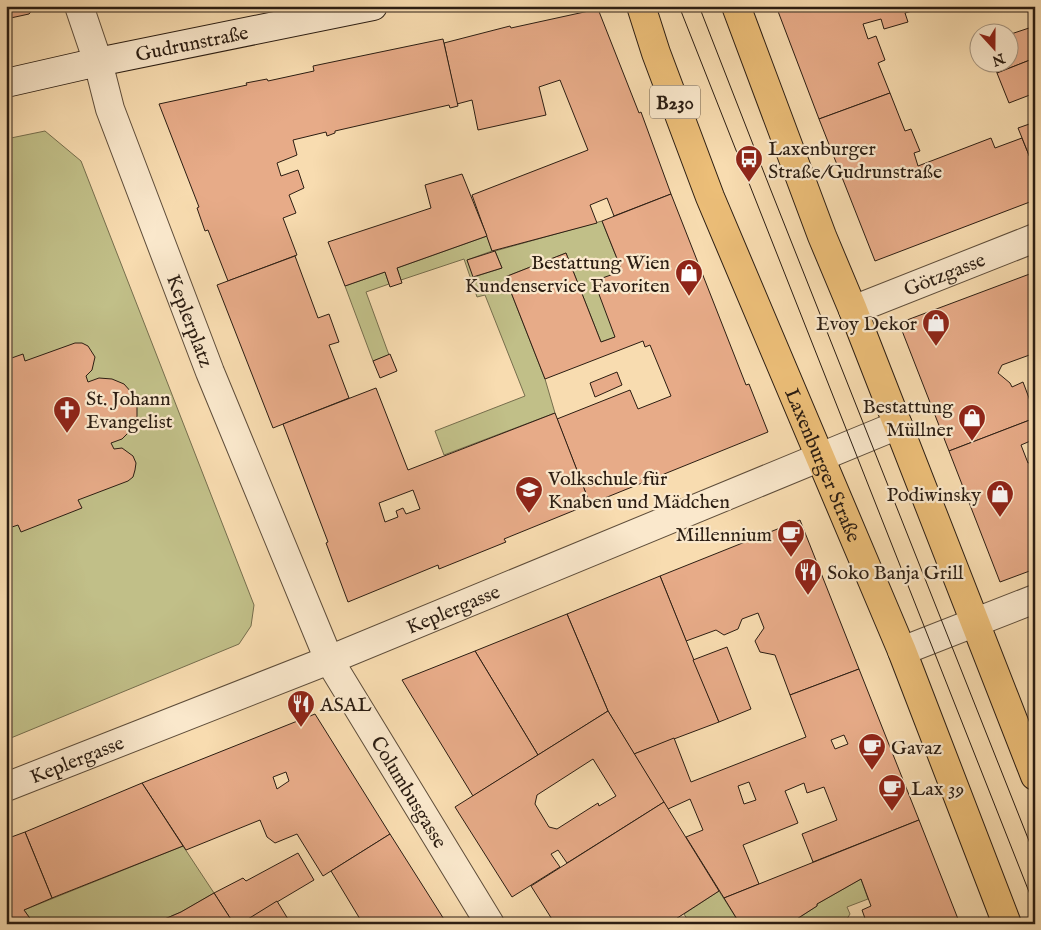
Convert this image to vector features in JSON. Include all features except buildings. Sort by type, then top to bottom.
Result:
[{"type":"main road","name":"Laxenburger Straße","points":[[641,6],[656,53],[710,197],[902,651],[1007,924]]},
{"type":"main road","points":[[736,6],[818,227],[853,310],[1035,776]]},
{"type":"street","points":[[6,83],[98,62],[79,6]]},
{"type":"street","name":"Gudrunstraße","points":[[98,62],[373,6]]},
{"type":"street","name":"Keplerplatz","points":[[98,62],[110,109],[210,372],[273,520],[329,660]]},
{"type":"street","name":"Götzgasse","points":[[853,310],[1035,238]]},
{"type":"street","name":"Keplergasse","points":[[6,786],[329,660],[898,425]]},
{"type":"street","points":[[902,651],[1035,599]]},
{"type":"street","name":"Columbusgasse","points":[[329,660],[490,924]]},
{"type":"shaded area","points":[[45,131],[81,161],[254,605],[251,626],[239,644],[6,740],[6,139]]},
{"type":"shaded area","points":[[602,221],[622,271],[615,337],[601,342],[566,253],[505,277],[545,379],[555,413],[444,455],[435,431],[525,396],[485,295],[477,297],[464,259],[401,280],[397,268],[487,236],[492,251],[467,260],[474,277],[502,268],[495,251]]},
{"type":"shaded area","points":[[385,272],[389,284],[366,292],[389,355],[373,361],[345,286]]},
{"type":"shaded area","points":[[183,846],[214,893],[181,912],[153,924],[34,924],[24,910]]},
{"type":"shaded area","points":[[861,879],[868,899],[847,907],[850,914],[844,924],[789,924],[817,906],[817,904]]},
{"type":"shaded area","points":[[719,891],[740,924],[690,924],[684,914]]},
{"type":"tram line","points":[[679,6],[1035,907]]},
{"type":"tram line","points":[[699,6],[1035,856]]},
{"type":"place","name":"Laxenburger Straße/Gudrunstraße","points":[[749,183]]},
{"type":"place","name":"Bestattung Wien Kundenservice Favoriten","points":[[689,297]]},
{"type":"place","name":"Evoy Dekor","points":[[936,347]]},
{"type":"place","name":"St. Johann Evangelist","points":[[67,434]]},
{"type":"place","name":"Bestattung Müllner","points":[[972,442]]},
{"type":"place","name":"Volkschule für Knaben und Mädchen","points":[[529,514]]},
{"type":"place","name":"Podiwinsky","points":[[1000,518]]},
{"type":"place","name":"Millennium","points":[[791,558]]},
{"type":"place","name":"Soko Banja Grill","points":[[808,596]]},
{"type":"place","name":"ASAL","points":[[301,728]]},
{"type":"place","name":"Gavaz","points":[[872,771]]},
{"type":"place","name":"Lax 39","points":[[892,812]]}]
